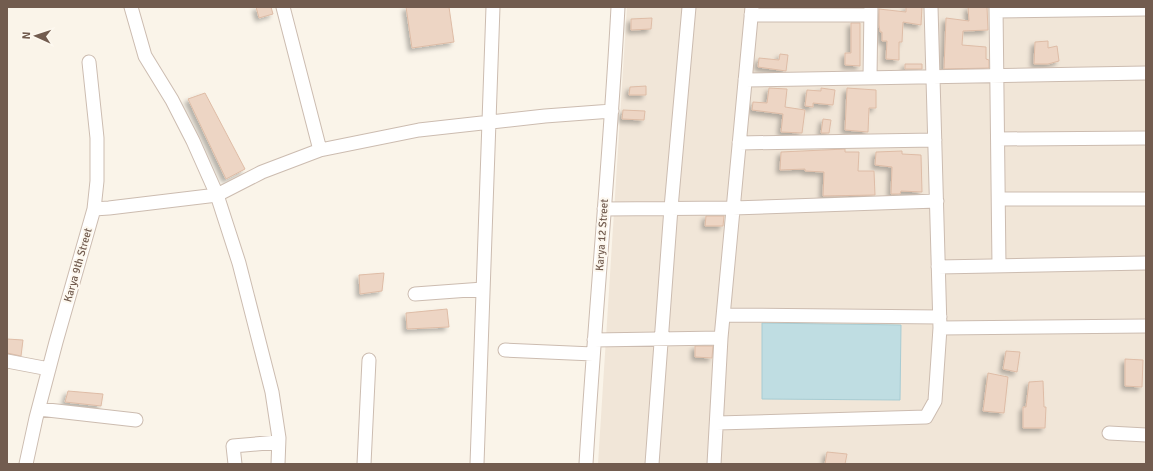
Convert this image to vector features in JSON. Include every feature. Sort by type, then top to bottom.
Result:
[{"type":"street","points":[[131,7],[145,56],[172,100],[193,141],[217,195],[239,263],[272,392],[278,442],[278,464]]},
{"type":"street","points":[[283,7],[320,150]]},
{"type":"street","points":[[477,464],[493,7]]},
{"type":"street","name":"Karya 12 Street","points":[[586,464],[612,110],[618,7]]},
{"type":"street","points":[[652,464],[671,208],[689,7]]},
{"type":"street","points":[[717,423],[926,417],[935,401],[940,322],[931,7]]},
{"type":"street","points":[[999,266],[996,9],[1146,9]]},
{"type":"street","points":[[714,464],[721,338],[752,11],[870,11],[870,78]]},
{"type":"street","name":"Karya 9th Street","points":[[26,464],[49,369],[94,209],[97,182],[97,138],[89,62]]},
{"type":"street","points":[[745,80],[1146,73]]},
{"type":"street","points":[[94,209],[217,195],[262,172],[320,150],[419,130],[612,110]]},
{"type":"street","points":[[998,139],[1146,138]]},
{"type":"street","points":[[739,143],[935,140]]},
{"type":"street","points":[[999,199],[1146,199]]},
{"type":"street","points":[[604,209],[733,208],[936,201]]},
{"type":"street","points":[[938,267],[1146,263]]},
{"type":"street","points":[[415,294],[483,289]]},
{"type":"street","points":[[724,315],[940,322],[1146,326]]},
{"type":"street","points":[[594,340],[721,338]]},
{"type":"street","points":[[505,350],[593,354]]},
{"type":"street","points":[[364,464],[369,360]]},
{"type":"street","points":[[7,361],[49,369]]},
{"type":"street","points":[[39,409],[136,420]]},
{"type":"street","points":[[1109,433],[1146,435]]},
{"type":"street","points":[[235,464],[233,446],[278,442]]},
{"type":"shaded area","points":[[627,7],[1146,7],[1146,464],[598,464]]},
{"type":"water","points":[[762,323],[901,325],[900,400],[762,399]]},
{"type":"building","points":[[256,7],[271,7],[273,14],[259,18]]},
{"type":"building","points":[[406,7],[449,7],[454,42],[412,48]]},
{"type":"building","points":[[906,7],[922,7],[921,25],[903,22],[902,42],[899,42],[899,60],[886,59],[887,41],[882,41],[882,32],[880,32],[879,25],[879,9],[906,12]]},
{"type":"building","points":[[968,7],[987,7],[988,30],[963,31],[962,45],[986,47],[986,59],[989,60],[989,68],[944,69],[946,18],[969,21]]},
{"type":"building","points":[[652,18],[651,29],[631,30],[631,19]]},
{"type":"building","points":[[851,23],[860,23],[860,66],[845,65],[845,53],[851,53]]},
{"type":"building","points":[[1048,41],[1048,48],[1057,46],[1059,61],[1048,64],[1034,64],[1035,42]]},
{"type":"building","points":[[780,54],[788,55],[786,71],[758,67],[759,58],[779,60]]},
{"type":"building","points":[[905,64],[922,64],[922,69],[905,69]]},
{"type":"building","points":[[646,86],[646,95],[629,95],[630,87]]},
{"type":"building","points":[[769,88],[787,89],[785,107],[805,110],[802,133],[781,132],[783,114],[752,110],[753,102],[767,103]]},
{"type":"building","points":[[821,88],[835,90],[833,105],[813,103],[813,107],[805,106],[807,90],[821,91]]},
{"type":"building","points":[[847,88],[876,90],[876,108],[869,108],[868,132],[845,130]]},
{"type":"building","points":[[205,93],[245,169],[226,179],[188,99]]},
{"type":"building","points":[[623,110],[645,111],[644,120],[622,119]]},
{"type":"building","points":[[823,119],[831,120],[829,133],[821,133]]},
{"type":"building","points":[[845,149],[845,152],[859,152],[858,171],[874,171],[875,195],[823,196],[824,172],[805,171],[805,169],[780,170],[781,152]]},
{"type":"building","points":[[902,151],[902,154],[921,155],[922,192],[901,191],[900,194],[891,194],[892,167],[875,165],[876,152]]},
{"type":"building","points":[[706,216],[724,216],[723,226],[705,226]]},
{"type":"building","points":[[384,273],[382,291],[360,294],[359,275]]},
{"type":"building","points":[[447,309],[449,327],[407,329],[406,313]]},
{"type":"building","points":[[7,339],[23,340],[21,356],[7,353]]},
{"type":"building","points":[[695,346],[713,346],[712,358],[695,357]]},
{"type":"building","points":[[1006,351],[1020,352],[1017,372],[1003,369]]},
{"type":"building","points":[[1125,359],[1143,360],[1142,387],[1125,386]]},
{"type":"building","points":[[988,373],[1008,377],[1004,413],[983,411]]},
{"type":"building","points":[[1043,381],[1044,407],[1046,407],[1045,428],[1023,428],[1023,407],[1026,407],[1029,382]]},
{"type":"building","points":[[68,391],[103,394],[101,406],[65,402]]},
{"type":"building","points":[[827,452],[847,454],[845,464],[825,464]]}]
